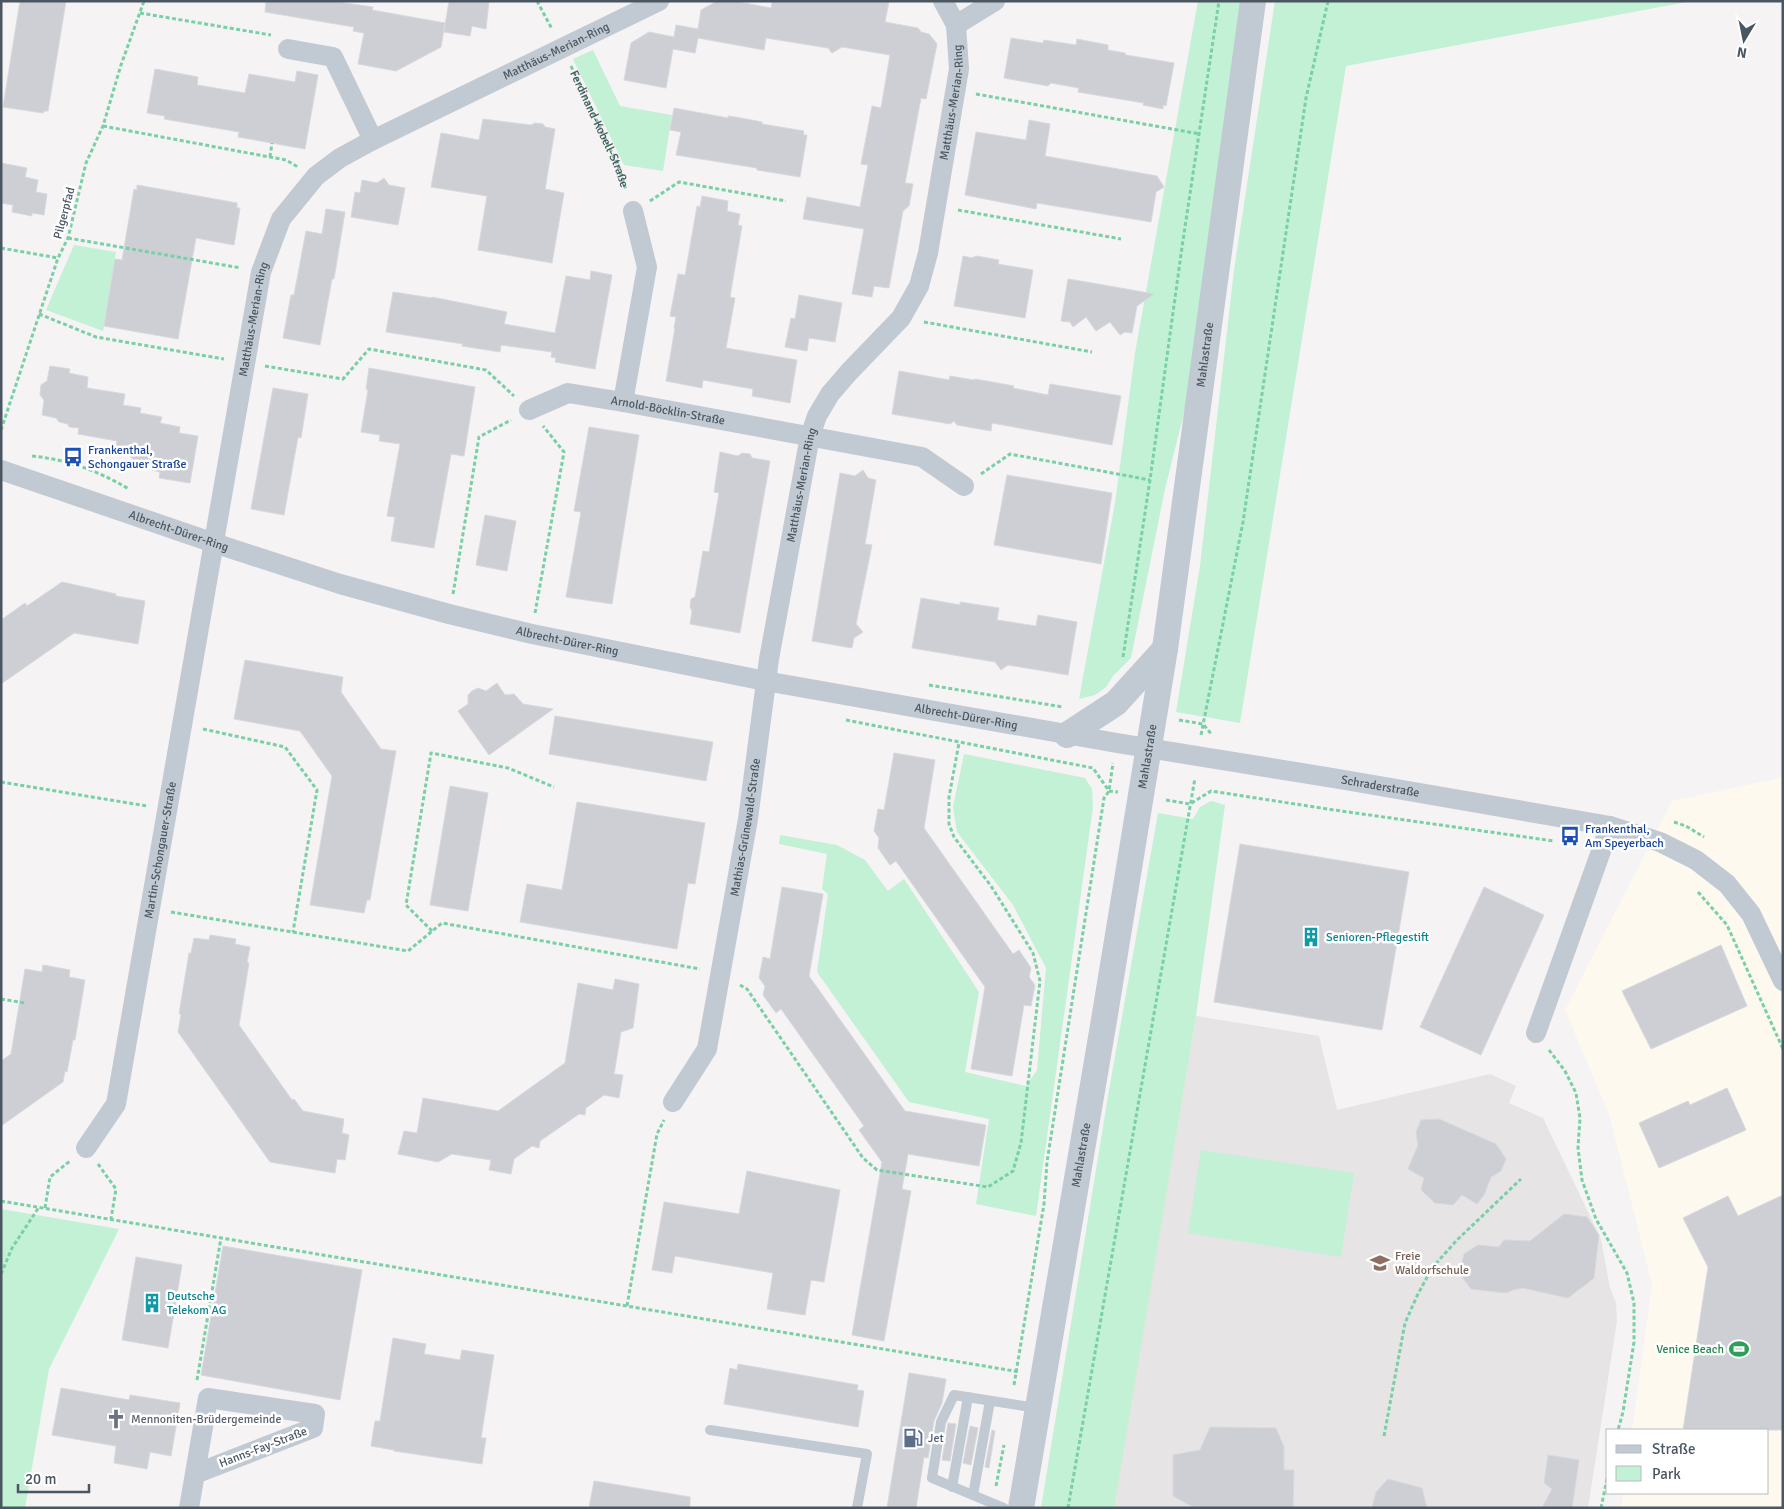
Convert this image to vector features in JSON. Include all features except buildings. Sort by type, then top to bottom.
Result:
[{"type":"street","name":"Matthäus-Merian-Ring","points":[[214,543],[261,272],[281,219],[316,176],[340,158],[373,140],[659,1]]},
{"type":"street","name":"Matthäus-Merian-Ring","points":[[765,681],[810,436],[817,416],[830,394],[901,318],[919,286],[928,253],[959,69],[956,25],[943,1]]},
{"type":"street","points":[[956,25],[995,1]]},
{"type":"street","name":"Mahlastraße","points":[[1021,1508],[1165,649],[1253,1]]},
{"type":"street","points":[[288,49],[333,58],[373,140]]},
{"type":"street","points":[[623,402],[647,267],[633,211]]},
{"type":"street","name":"Arnold-Böcklin-Straße","points":[[530,410],[568,393],[623,402],[922,457],[964,486]]},
{"type":"street","name":"Albrecht-Dürer-Ring","points":[[1,470],[340,584],[532,634],[765,681],[1149,749]]},
{"type":"street","name":"Martin-Schongauer-Straße","points":[[86,1148],[116,1104],[214,543]]},
{"type":"street","points":[[1067,735],[1116,703],[1165,649]]},
{"type":"street","name":"Mathias-Grünewald-Straße","points":[[673,1102],[707,1049],[748,819],[765,681]]},
{"type":"street","name":"Schraderstraße","points":[[1149,749],[1610,826],[1660,842],[1696,860],[1727,884],[1752,914],[1783,981]]},
{"type":"street","points":[[1536,1033],[1610,826]]},
{"type":"street","name":"Hanns-Fay-Straße","points":[[189,1508],[208,1398],[315,1414],[313,1428],[195,1474]]},
{"type":"lane","points":[[1004,1508],[932,1478],[941,1422],[954,1394],[1038,1408]]},
{"type":"lane","points":[[952,1486],[968,1397]]},
{"type":"lane","points":[[973,1495],[990,1400]]},
{"type":"lane","points":[[710,1430],[867,1454],[857,1508]]},
{"type":"path","name":"Pilgerpfad","points":[[1,430],[58,258],[68,238],[86,163],[103,126],[121,65],[144,1]]},
{"type":"path","name":"Ferdinand-Kobell-Straße","points":[[537,1],[562,48],[618,166],[633,211]]},
{"type":"path","points":[[1122,666],[1219,1]]},
{"type":"path","points":[[1203,724],[1243,522],[1306,98],[1328,1]]},
{"type":"path","points":[[140,13],[278,36],[288,49]]},
{"type":"path","points":[[956,91],[1200,134]]},
{"type":"path","points":[[103,126],[286,160],[316,176]]},
{"type":"path","points":[[270,157],[272,144]]},
{"type":"path","points":[[633,211],[679,182],[786,201]]},
{"type":"path","points":[[935,206],[1121,239]]},
{"type":"path","points":[[68,238],[261,272]]},
{"type":"path","points":[[1,248],[58,258]]},
{"type":"path","points":[[39,314],[96,337],[343,379],[369,349],[486,370],[530,410],[564,452],[535,613],[526,611]]},
{"type":"path","points":[[901,318],[1092,352]]},
{"type":"path","points":[[453,592],[479,437],[530,410]]},
{"type":"path","points":[[964,486],[1010,454],[1150,480]]},
{"type":"path","points":[[30,455],[58,459],[105,475],[134,492]]},
{"type":"path","points":[[444,589],[462,594]]},
{"type":"path","points":[[925,684],[1071,708]]},
{"type":"path","points":[[182,724],[285,747],[316,790],[293,932]]},
{"type":"path","points":[[151,908],[408,952],[442,924],[720,972],[746,989],[863,1158],[877,1170],[988,1187],[1014,1171],[1021,1143],[1040,981],[1033,953],[992,886],[954,837],[949,824],[949,797],[959,743]]},
{"type":"path","points":[[432,932],[406,905],[431,753],[508,768],[554,786]]},
{"type":"path","points":[[1,782],[167,810]]},
{"type":"path","points":[[1011,1404],[1044,1204],[1047,1162],[1104,798],[1109,791]]},
{"type":"path","points":[[1068,1508],[1190,804],[1211,791],[1554,841]]},
{"type":"path","points":[[1698,891],[1727,924],[1783,1048]]},
{"type":"path","points":[[1,999],[25,1003]]},
{"type":"path","points":[[1536,1033],[1566,1071],[1576,1093],[1580,1118],[1578,1148],[1582,1180],[1596,1219],[1627,1273],[1634,1303],[1634,1342],[1623,1412],[1618,1429]]},
{"type":"path","points":[[627,1306],[657,1134],[673,1102]]},
{"type":"path","points":[[45,1208],[50,1177],[86,1148],[116,1189],[111,1219]]},
{"type":"path","points":[[1384,1436],[1405,1323],[1416,1296],[1432,1268],[1457,1240],[1521,1179]]},
{"type":"path","points":[[1,1200],[1043,1376]]},
{"type":"path","points":[[1,1274],[12,1248],[39,1207]]},
{"type":"path","points":[[208,1398],[196,1385],[221,1238]]},
{"type":"path","points":[[990,1502],[997,1480],[1004,1442]]},
{"type":"path","points":[[1601,1508],[1606,1484]]},
{"type":"shaded area","points":[[1783,777],[1783,1508],[1621,1508],[1623,1494],[1769,1494],[1769,1429],[1632,1429],[1652,1284],[1609,1114],[1565,1010],[1672,801]]},
{"type":"shaded area","name":"Freie Waldorfschule","points":[[1196,1016],[1319,1036],[1337,1110],[1490,1074],[1516,1086],[1509,1103],[1543,1118],[1601,1239],[1610,1288],[1616,1303],[1617,1321],[1588,1508],[1113,1508]]},
{"type":"green space","points":[[1198,1],[1241,1],[1189,393],[1165,489],[1131,658],[1113,676],[1106,687],[1095,695],[1079,699],[1115,503],[1135,353]]},
{"type":"green space","points":[[1275,1],[1692,1],[1346,66],[1240,723],[1176,712],[1200,566],[1234,270]]},
{"type":"green space","points":[[593,50],[620,106],[672,115],[663,171],[624,165],[573,59]]},
{"type":"green space","points":[[74,245],[116,252],[103,331],[46,310]]},
{"type":"green space","points":[[964,754],[1085,778],[1092,789],[1093,807],[1036,1216],[976,1204],[989,1119],[909,1102],[817,972],[828,894],[822,889],[827,854],[779,844],[780,835],[837,845],[865,860],[888,891],[904,879],[979,992],[965,1072],[1026,1086],[1037,1070],[1046,968],[1013,905],[957,832],[953,807]]},
{"type":"green space","points":[[1211,801],[1225,805],[1196,1016],[1114,1508],[1041,1508],[1108,1096],[1158,813],[1193,819],[1200,807]]},
{"type":"green space","points":[[1201,1150],[1354,1173],[1341,1257],[1188,1233]]},
{"type":"green space","points":[[1,1209],[119,1229],[49,1369],[25,1508],[1,1508]]},
{"type":"place","name":"Frankenthal, Schongauer Straße","points":[[73,457]]},
{"type":"place","name":"Frankenthal, Am Speyerbach","points":[[1570,836]]},
{"type":"place","name":"Senioren-Pflegestift","points":[[1311,937]]},
{"type":"place","name":"Freie Waldorfschule","points":[[1380,1263]]},
{"type":"place","name":"Deutsche Telekom AG","points":[[152,1303]]},
{"type":"place","name":"Venice Beach","points":[[1739,1349]]},
{"type":"place","name":"Mennoniten-Brüdergemeinde","points":[[116,1419]]},
{"type":"place","name":"Jet","points":[[913,1438]]}]
